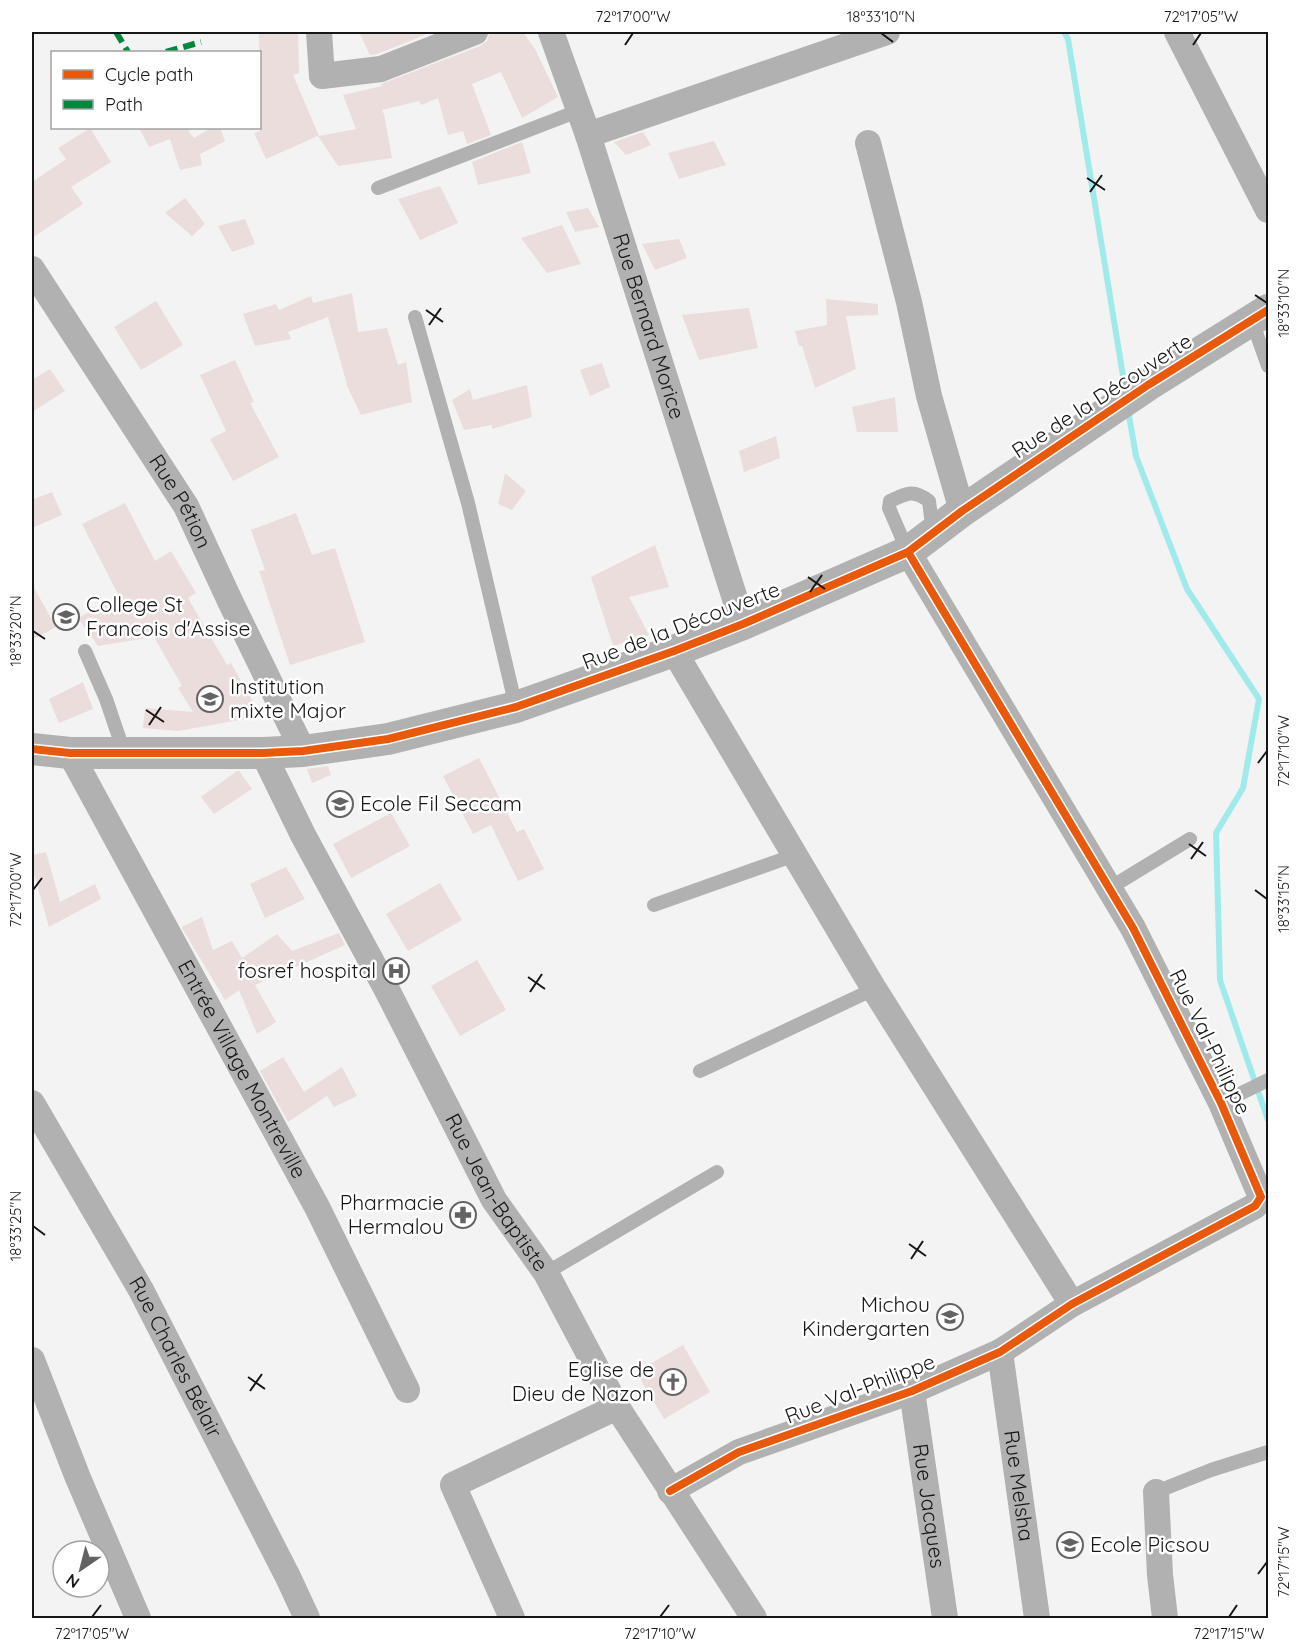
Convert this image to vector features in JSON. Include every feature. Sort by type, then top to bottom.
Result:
[{"type":"street","points":[[319,32],[322,75],[381,69],[475,32]]},
{"type":"street","name":"Rue Bernard Morice","points":[[551,32],[588,135],[743,624]]},
{"type":"street","points":[[588,135],[887,32]]},
{"type":"street","points":[[1177,32],[1269,210]]},
{"type":"street","points":[[868,143],[909,302],[928,396],[962,511]]},
{"type":"street","name":"Rue Pétion","points":[[32,269],[186,506],[303,751]]},
{"type":"street","name":"Rue de la Découverte","points":[[32,749],[70,753],[303,751],[388,739],[516,707],[743,624],[908,552],[962,511],[1148,385],[1260,316]]},
{"type":"street","name":"Rue Val-Philippe","points":[[670,1491],[739,1452],[912,1391],[1000,1352],[1072,1304],[1256,1206],[1261,1197],[1231,1098],[1133,928],[908,552]]},
{"type":"street","points":[[674,651],[874,989],[1072,1304]]},
{"type":"street","name":"Entrée Village Montreville","points":[[70,753],[317,1207],[407,1390]]},
{"type":"street","name":"Rue Jean-Baptiste","points":[[263,753],[303,835],[387,990],[494,1200],[546,1273],[617,1407],[754,1618]]},
{"type":"street","name":"Rue Charles Bélair","points":[[32,1103],[141,1290],[308,1618]]},
{"type":"street","name":"Rue Melsha","points":[[1000,1352],[1037,1618]]},
{"type":"street","points":[[32,1360],[78,1478],[138,1618]]},
{"type":"street","name":"Rue Jacques","points":[[912,1391],[945,1618]]},
{"type":"street","points":[[512,1618],[453,1485],[617,1407]]},
{"type":"street","points":[[1156,1492],[1160,1575],[1165,1618]]},
{"type":"lane","points":[[378,188],[578,111]]},
{"type":"lane","points":[[1260,316],[1269,366]]},
{"type":"lane","points":[[416,317],[468,503],[516,707]]},
{"type":"lane","points":[[908,552],[889,508],[890,501],[907,493],[919,494],[929,501],[933,533]]},
{"type":"lane","points":[[85,651],[106,699],[124,752]]},
{"type":"lane","points":[[1108,889],[1190,839]]},
{"type":"lane","points":[[654,905],[795,855]]},
{"type":"lane","points":[[700,1071],[874,989]]},
{"type":"lane","points":[[1231,1098],[1269,1080]]},
{"type":"lane","points":[[546,1273],[717,1172]]},
{"type":"lane","points":[[1156,1492],[1212,1470],[1269,1452]]},
{"type":"building","points":[[259,32],[298,32],[299,73],[293,75],[319,136],[356,129],[343,95],[382,86],[381,84],[480,46],[487,41],[490,32],[523,32],[536,51],[558,97],[522,118],[501,72],[472,84],[491,135],[467,144],[463,131],[448,135],[438,98],[421,105],[419,101],[382,110],[392,158],[338,166],[318,136],[266,159],[254,133],[261,129],[261,51]]},
{"type":"building","points":[[359,32],[424,32],[425,35],[370,55]]},
{"type":"building","points":[[91,129],[111,162],[71,187],[83,204],[32,238],[32,182],[66,159],[58,148]]},
{"type":"building","points":[[140,129],[193,129],[188,131],[194,138],[209,129],[220,129],[225,141],[200,154],[202,165],[180,170],[170,139],[149,147]]},
{"type":"building","points":[[643,132],[651,145],[626,155],[614,142]]},
{"type":"building","points":[[714,141],[726,165],[679,179],[668,153]]},
{"type":"building","points":[[522,142],[531,173],[478,185],[472,162]]},
{"type":"building","points":[[440,186],[458,223],[420,240],[398,199]]},
{"type":"building","points":[[185,198],[205,224],[192,236],[165,213]]},
{"type":"building","points":[[588,208],[599,227],[575,232],[566,212]]},
{"type":"building","points":[[245,219],[255,244],[232,252],[218,226]]},
{"type":"building","points":[[562,225],[581,264],[547,273],[521,238]]},
{"type":"building","points":[[679,239],[687,258],[655,270],[642,244]]},
{"type":"building","points":[[352,293],[358,332],[387,328],[398,365],[406,362],[412,402],[361,415],[348,388],[328,317],[288,332],[291,339],[255,346],[243,314],[276,304],[279,310],[311,296],[313,303]]},
{"type":"building","points":[[826,299],[878,304],[878,315],[846,316],[856,369],[815,388],[795,331],[827,325]]},
{"type":"building","points":[[156,301],[183,345],[141,370],[114,327]]},
{"type":"building","points":[[749,308],[758,348],[699,360],[682,315]]},
{"type":"building","points":[[235,360],[254,402],[250,403],[279,457],[233,481],[210,439],[226,431],[200,375]]},
{"type":"building","points":[[602,363],[610,387],[590,396],[580,370]]},
{"type":"building","points":[[50,369],[65,391],[32,412],[32,380]]},
{"type":"building","points":[[527,385],[532,417],[492,429],[492,425],[464,430],[452,400],[470,389],[473,400]]},
{"type":"building","points":[[895,397],[898,432],[857,432],[852,407]]},
{"type":"building","points":[[776,436],[780,458],[744,472],[739,451]]},
{"type":"building","points":[[505,473],[526,491],[512,510],[498,504]]},
{"type":"building","points":[[52,492],[62,515],[32,528],[32,500]]},
{"type":"building","points":[[125,503],[155,561],[171,551],[196,593],[188,598],[227,665],[231,663],[261,716],[178,731],[143,728],[145,708],[193,712],[178,688],[182,686],[154,637],[98,646],[78,618],[119,596],[82,524]]},
{"type":"building","points":[[296,513],[312,555],[335,548],[365,642],[290,665],[259,571],[265,570],[251,530]]},
{"type":"building","points":[[655,545],[669,587],[629,597],[649,635],[613,646],[591,577]]},
{"type":"building","points":[[32,584],[56,627],[32,640]]},
{"type":"building","points":[[83,682],[93,709],[59,723],[49,699]]},
{"type":"building","points":[[479,758],[517,832],[524,829],[544,869],[518,881],[491,825],[473,834],[443,776]]},
{"type":"building","points":[[328,766],[331,775],[312,783],[307,769]]},
{"type":"building","points":[[237,771],[252,789],[214,814],[201,797]]},
{"type":"building","points":[[391,813],[410,846],[351,878],[333,844]]},
{"type":"building","points":[[46,852],[60,902],[95,884],[101,899],[49,927],[32,867],[32,855]]},
{"type":"building","points":[[286,867],[305,899],[265,918],[250,884]]},
{"type":"building","points":[[440,883],[462,920],[408,951],[386,914]]},
{"type":"building","points":[[202,917],[213,950],[232,941],[242,958],[277,934],[292,951],[339,933],[345,945],[255,985],[276,1022],[257,1034],[239,990],[225,1000],[182,928]]},
{"type":"building","points":[[477,960],[506,1010],[460,1036],[431,986]]},
{"type":"building","points":[[283,1057],[304,1092],[342,1067],[357,1096],[334,1107],[327,1096],[288,1122],[260,1071]]},
{"type":"building","name":"Eglise de Dieu de Nazon","points":[[683,1345],[710,1392],[664,1419],[636,1372]]},
{"type":"waterway","points":[[1064,32],[1068,39],[1125,388]]},
{"type":"waterway","points":[[1128,410],[1136,456],[1187,589],[1259,699],[1243,788],[1216,833],[1220,980],[1268,1120]]},
{"type":"marked path","points":[[116,32],[127,51]]},
{"type":"marked path","points":[[170,51],[201,42]]},
{"type":"cycle path","points":[[32,749],[70,753],[263,753],[303,751],[388,739],[516,707],[674,651],[743,624],[908,552],[962,511],[1148,385],[1268,310]]},
{"type":"cycle path","points":[[670,1491],[739,1452],[912,1391],[1000,1352],[1072,1304],[1255,1206],[1261,1197],[1221,1103],[1133,928],[908,552]]},
{"type":"place","name":"College St Francois d'Assise","points":[[66,617]]},
{"type":"place","name":"Institution mixte Major","points":[[210,699]]},
{"type":"place","name":"Ecole Fil Seccam","points":[[340,804]]},
{"type":"place","name":"fosref hospital","points":[[396,971]]},
{"type":"place","name":"Pharmacie Hermalou","points":[[463,1215]]},
{"type":"place","name":"Michou Kindergarten","points":[[950,1317]]},
{"type":"place","name":"Eglise de Dieu de Nazon","points":[[673,1382]]},
{"type":"place","name":"Ecole Picsou","points":[[1070,1545]]}]
